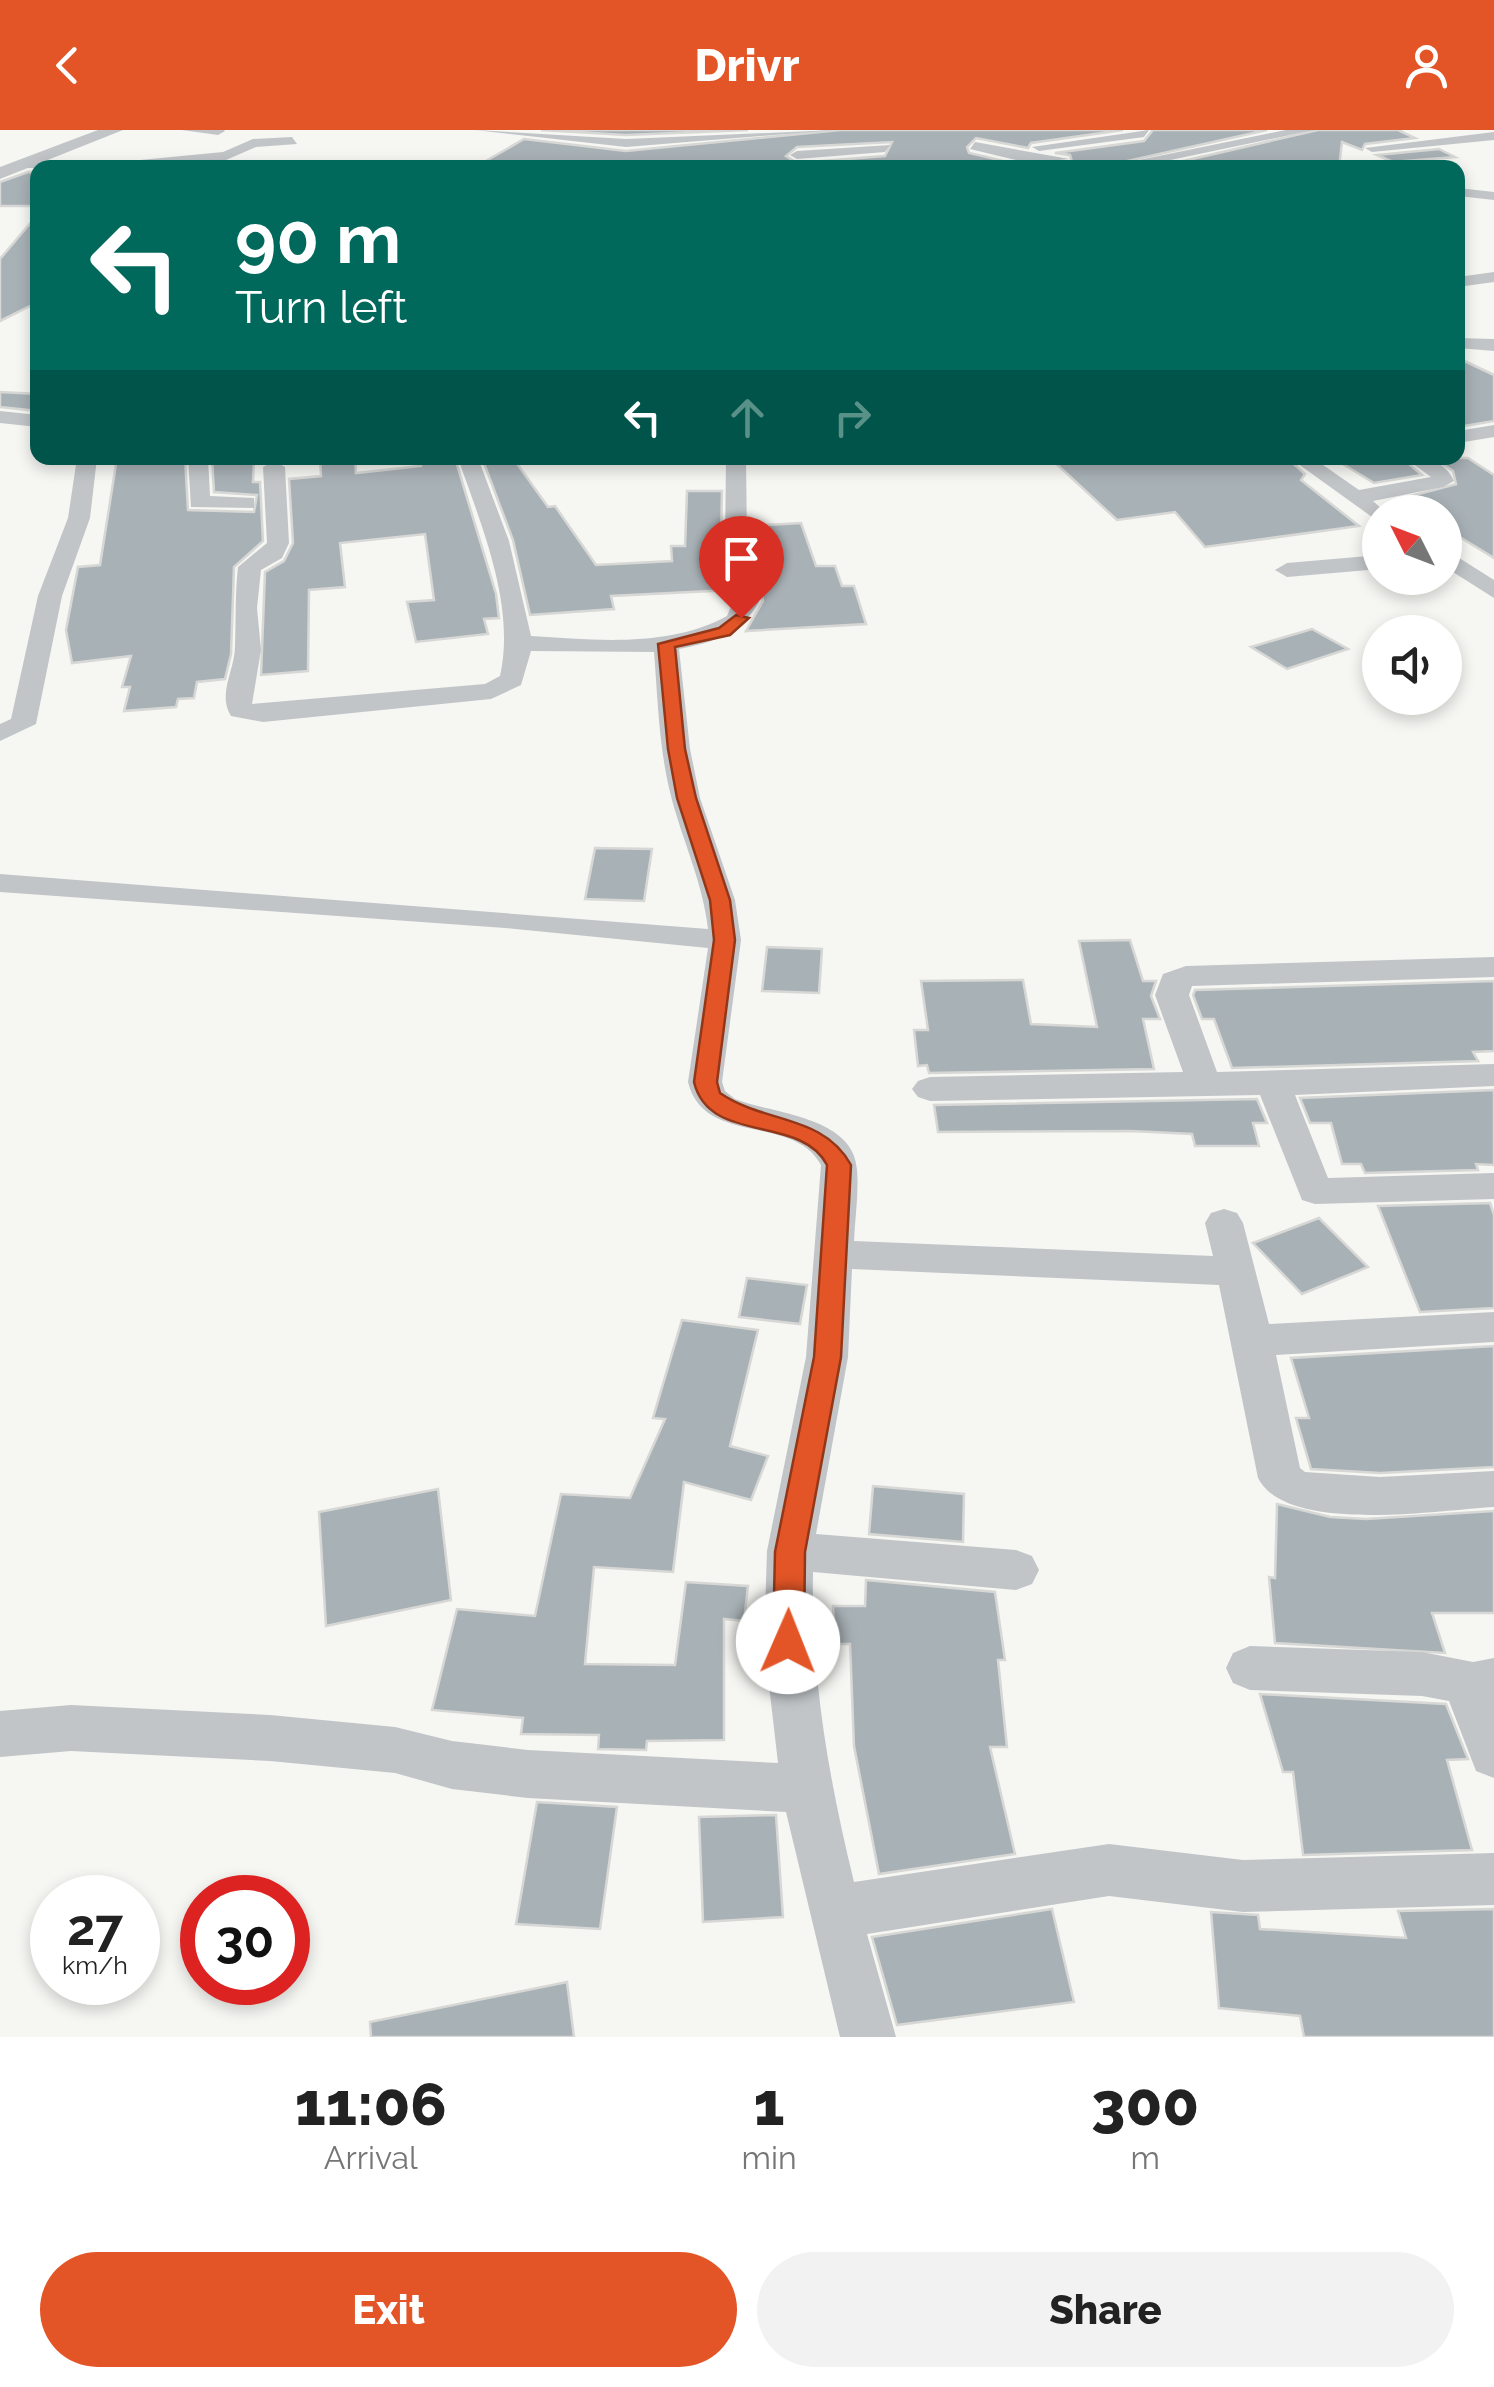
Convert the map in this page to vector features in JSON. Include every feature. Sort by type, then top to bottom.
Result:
[{"type":"street","points":[[35,160],[114,130]]},
{"type":"street","points":[[189,130],[218,131]]},
{"type":"street","points":[[482,130],[626,143],[767,141],[828,130]]},
{"type":"street","points":[[581,140],[599,130]]},
{"type":"street","points":[[1149,160],[1307,130]]},
{"type":"street","points":[[1366,130],[1402,143]]},
{"type":"street","points":[[1039,146],[1144,133]]},
{"type":"street","points":[[1399,160],[1372,148],[1494,136]]},
{"type":"street","points":[[1023,138],[1064,160]]},
{"type":"street","points":[[184,160],[217,157],[253,143],[292,141]]},
{"type":"street","points":[[621,160],[626,143]]},
{"type":"street","points":[[975,146],[1042,160]]},
{"type":"street","points":[[785,160],[781,157],[885,148]]},
{"type":"street","points":[[0,173],[30,162]]},
{"type":"street","points":[[25,164],[30,164]]},
{"type":"street","points":[[1465,193],[1494,196]]},
{"type":"street","points":[[1465,281],[1494,278]]},
{"type":"street","points":[[1465,343],[1494,345]]},
{"type":"street","points":[[0,417],[30,420]]},
{"type":"street","points":[[1465,436],[1494,432]]},
{"type":"street","points":[[0,733],[24,724],[50,596],[79,518],[86,465]]},
{"type":"street","points":[[198,465],[198,502],[246,503]]},
{"type":"street","points":[[274,468],[278,543],[274,552],[250,567],[245,608],[248,650],[238,694],[240,710],[262,714],[491,691],[512,680],[520,644],[498,541],[471,465]]},
{"type":"street","points":[[520,644],[666,644],[725,632],[741,618],[748,598],[736,544],[736,465]]},
{"type":"street","points":[[1309,465],[1362,503]]},
{"type":"street","points":[[1354,498],[1443,481],[1439,472],[1428,465]]},
{"type":"street","points":[[1287,570],[1362,564]]},
{"type":"street","points":[[1462,568],[1494,591]]},
{"type":"street","points":[[666,644],[676,749],[686,798],[720,900],[724,940],[706,1082],[709,1096],[735,1115],[813,1136],[836,1155],[836,1254],[827,1357],[790,1552],[788,1642],[806,1790],[868,2037]]},
{"type":"street","points":[[0,883],[506,919],[724,940]]},
{"type":"street","points":[[1204,1083],[1172,995],[1172,986],[1180,978],[1494,967]]},
{"type":"street","points":[[930,1089],[1273,1084],[1494,1074]]},
{"type":"street","points":[[1273,1084],[1315,1190],[1324,1194],[1494,1186]]},
{"type":"street","points":[[1224,1223],[1253,1341],[1280,1478],[1291,1489],[1324,1494],[1494,1488]]},
{"type":"street","points":[[836,1254],[1233,1271]]},
{"type":"street","points":[[1253,1341],[1494,1326]]},
{"type":"street","points":[[790,1552],[1016,1570]]},
{"type":"street","points":[[1250,1668],[1422,1674],[1484,1682]]},
{"type":"street","points":[[1484,1682],[1471,1696],[1494,1754]]},
{"type":"street","points":[[0,1734],[71,1728],[270,1738],[395,1750],[452,1765],[528,1774],[806,1790]]},
{"type":"street","points":[[834,1912],[1110,1870],[1243,1886],[1494,1879]]},
{"type":"building","points":[[541,130],[748,130],[626,135]]},
{"type":"building","points":[[840,130],[1123,130],[1031,143],[1028,148],[976,138],[967,147],[969,153],[999,160],[835,160],[885,156],[892,142],[797,147],[786,156],[792,160],[488,160],[524,139],[626,151]]},
{"type":"building","points":[[1153,130],[1267,130],[1132,160],[1071,160],[1070,155],[1055,153],[1144,141]]},
{"type":"building","points":[[1318,130],[1398,130],[1415,138],[1365,144],[1362,150],[1342,142],[1340,160],[1188,160]]},
{"type":"building","points":[[1439,149],[1455,157],[1388,160],[1377,155]]},
{"type":"building","points":[[30,172],[30,206],[0,206],[0,182]]},
{"type":"building","points":[[30,223],[30,306],[0,321],[0,259]]},
{"type":"building","points":[[1465,361],[1494,375],[1494,421],[1465,426]]},
{"type":"building","points":[[0,392],[30,394],[30,410],[0,407]]},
{"type":"building","points":[[1465,458],[1494,475],[1494,558],[1462,538],[1462,495],[1415,495],[1456,484],[1453,471],[1444,465],[1465,465]]},
{"type":"building","points":[[116,465],[185,465],[188,510],[254,512],[257,495],[214,492],[212,465],[254,465],[253,482],[260,482],[263,541],[234,567],[231,654],[225,679],[197,682],[194,698],[178,699],[176,707],[124,711],[130,687],[122,687],[131,656],[72,663],[66,630],[78,567],[100,565]]},
{"type":"building","points":[[320,465],[355,465],[356,473],[457,465],[496,594],[499,618],[484,619],[488,634],[416,642],[407,602],[434,600],[425,534],[340,543],[345,587],[309,590],[308,671],[261,675],[265,572],[284,561],[293,543],[289,479],[321,476]]},
{"type":"building","points":[[485,465],[518,465],[548,507],[555,506],[596,565],[672,561],[671,546],[685,546],[687,491],[722,491],[721,542],[731,590],[611,596],[614,609],[530,615],[513,540]]},
{"type":"building","points":[[1058,465],[1295,465],[1305,474],[1301,480],[1359,526],[1205,547],[1175,512],[1117,520]]},
{"type":"building","points":[[1344,465],[1410,465],[1422,475],[1374,483]]},
{"type":"building","points":[[801,523],[816,566],[835,566],[842,586],[854,586],[866,624],[746,631],[763,601],[751,526]]},
{"type":"building","points":[[1312,629],[1348,649],[1287,669],[1251,647]]},
{"type":"building","points":[[595,848],[652,849],[644,901],[585,899]]},
{"type":"building","points":[[1130,940],[1143,981],[1156,981],[1151,996],[1160,1019],[1143,1019],[1154,1069],[929,1073],[927,1065],[918,1066],[914,1030],[928,1030],[921,981],[1023,980],[1031,1024],[1097,1027],[1079,941]]},
{"type":"building","points":[[767,947],[822,949],[819,993],[762,991]]},
{"type":"building","points":[[1494,981],[1494,1051],[1473,1052],[1478,1061],[1232,1068],[1214,1019],[1202,1019],[1193,995],[1195,990]]},
{"type":"building","points":[[1494,1090],[1494,1165],[1476,1164],[1478,1170],[1365,1173],[1361,1164],[1342,1164],[1331,1123],[1310,1123],[1300,1098]]},
{"type":"building","points":[[1257,1099],[1267,1123],[1253,1123],[1259,1146],[1195,1146],[1192,1134],[1131,1131],[938,1132],[934,1105]]},
{"type":"building","points":[[1490,1203],[1494,1215],[1494,1308],[1420,1312],[1378,1206]]},
{"type":"building","points":[[1319,1218],[1368,1267],[1302,1294],[1253,1243]]},
{"type":"building","points":[[747,1278],[807,1285],[800,1324],[739,1317]]},
{"type":"building","points":[[682,1320],[758,1330],[730,1446],[768,1456],[751,1500],[684,1482],[673,1572],[594,1567],[585,1664],[675,1665],[686,1582],[748,1586],[744,1621],[724,1619],[724,1740],[647,1741],[646,1750],[598,1749],[599,1735],[521,1734],[523,1718],[432,1710],[457,1609],[535,1616],[561,1494],[630,1498],[665,1419],[653,1418]]},
{"type":"building","points":[[1494,1346],[1494,1467],[1380,1473],[1311,1469],[1296,1418],[1309,1418],[1291,1358]]},
{"type":"building","points":[[873,1486],[964,1494],[963,1542],[869,1534]]},
{"type":"building","points":[[438,1489],[451,1600],[326,1626],[319,1512]]},
{"type":"building","points":[[1277,1504],[1330,1517],[1366,1519],[1494,1511],[1494,1613],[1432,1613],[1445,1653],[1275,1643],[1269,1577],[1275,1578]]},
{"type":"building","points":[[866,1580],[995,1592],[1005,1660],[998,1660],[1007,1747],[990,1747],[1015,1854],[879,1874],[854,1746],[850,1644],[835,1644],[833,1606],[865,1606]]},
{"type":"building","points":[[1260,1694],[1446,1704],[1468,1759],[1447,1760],[1472,1850],[1303,1855],[1293,1772],[1283,1772]]},
{"type":"building","points":[[537,1802],[617,1807],[600,1929],[516,1924]]},
{"type":"building","points":[[776,1815],[783,1917],[703,1922],[699,1817]]},
{"type":"building","points":[[1052,1909],[1074,2002],[897,2025],[872,1937]]},
{"type":"building","points":[[1494,1909],[1494,2037],[1304,2037],[1300,2016],[1219,2008],[1211,1912],[1258,1915],[1260,1929],[1406,1938],[1398,1911]]},
{"type":"building","points":[[567,1982],[574,2037],[371,2037],[370,2022]]},
{"type":"route","points":[[741,618],[725,632],[666,644],[676,749],[686,798],[720,900],[724,940],[706,1082],[709,1096],[718,1107],[735,1115],[813,1136],[830,1148],[839,1165],[827,1357],[790,1552],[788,1642]]}]
